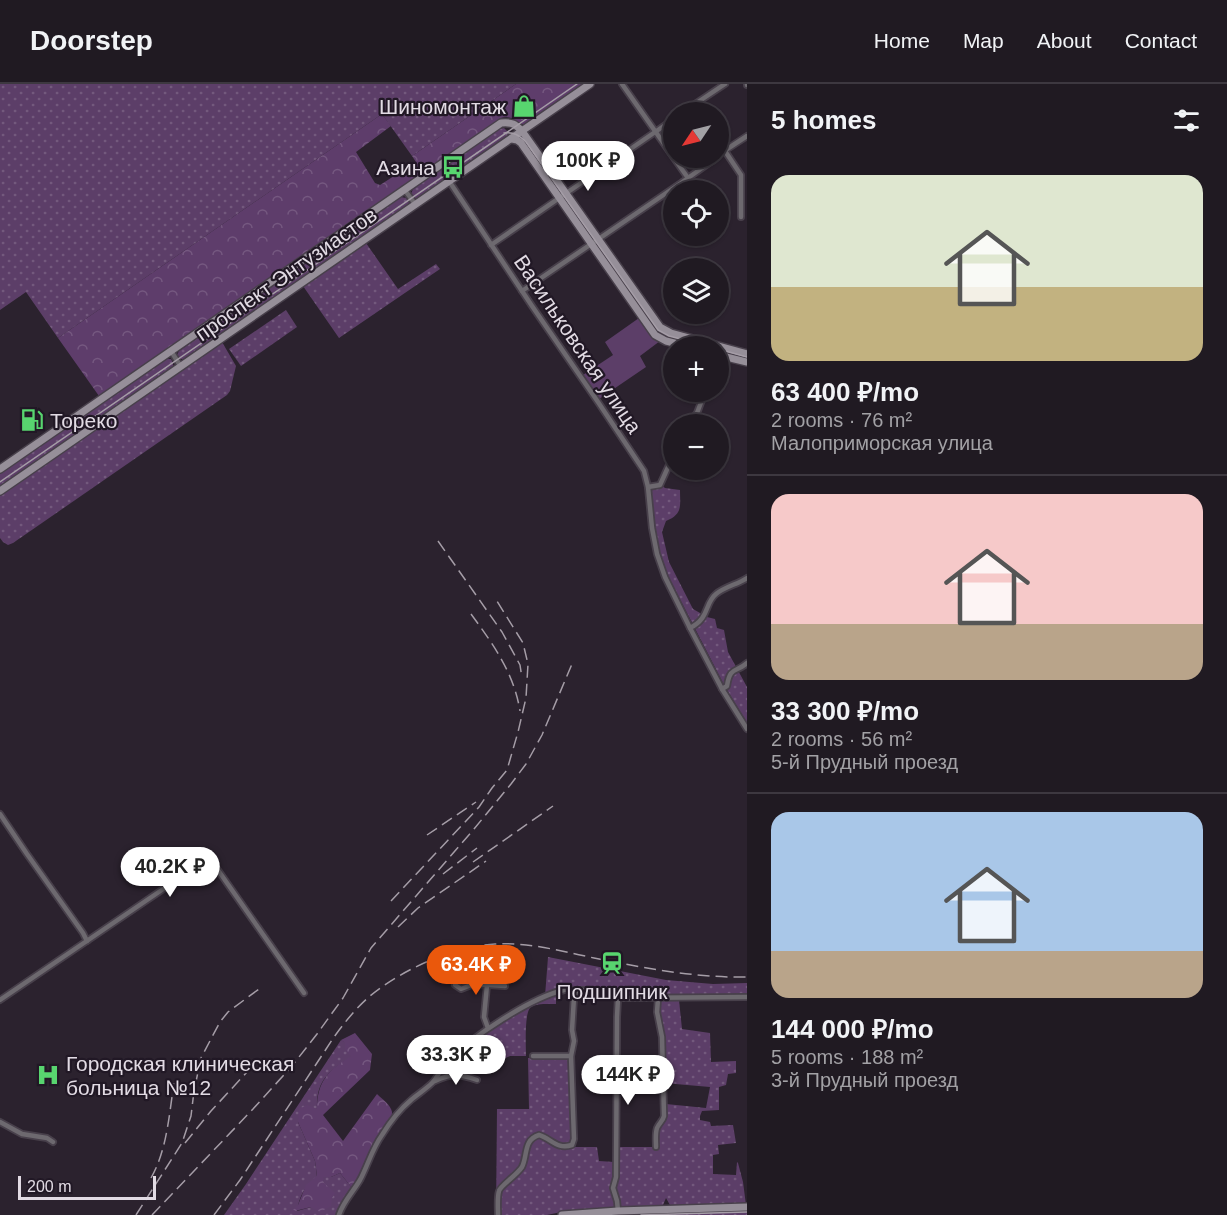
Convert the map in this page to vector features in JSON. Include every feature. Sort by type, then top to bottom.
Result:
[{"type":"main road","name":"проспект Энтузиастов","points":[[0,491],[590,84]]},
{"type":"main road","name":"проспект Энтузиастов","points":[[0,469],[501,123],[510,122],[522,131]]},
{"type":"main road","points":[[522,131],[655,335],[663,340]]},
{"type":"main road","points":[[512,139],[521,143],[563,196]]},
{"type":"main road","points":[[594,242],[660,327],[682,336]]},
{"type":"main road","points":[[729,349],[747,354]]},
{"type":"main road","points":[[729,359],[747,362]]},
{"type":"main road","points":[[562,1215],[747,1207]]},
{"type":"street","points":[[622,84],[688,178]]},
{"type":"street","points":[[698,102],[724,84]]},
{"type":"street","points":[[491,245],[663,127]]},
{"type":"street","points":[[729,148],[747,136]]},
{"type":"street","points":[[729,157],[741,176],[741,217]]},
{"type":"street","points":[[522,291],[702,168]]},
{"type":"street","name":"Васильковская улица","points":[[449,181],[647,478],[652,528],[657,554],[666,577],[722,689],[747,729]]},
{"type":"street","points":[[404,189],[415,204]]},
{"type":"street","points":[[171,351],[181,367]]},
{"type":"street","points":[[648,487],[660,485],[663,478]]},
{"type":"street","points":[[690,628],[704,618],[715,594],[747,578]]},
{"type":"street","points":[[722,689],[727,686],[732,672],[747,663]]},
{"type":"street","points":[[0,814],[87,941]]},
{"type":"street","points":[[0,1000],[208,860],[213,863],[304,993]]},
{"type":"street","points":[[455,985],[461,988],[474,984],[505,986]]},
{"type":"street","points":[[487,985],[484,1017],[488,1028]]},
{"type":"street","points":[[435,1081],[446,1062],[488,1028],[529,1004],[569,989],[618,998],[747,997]]},
{"type":"street","points":[[498,1215],[499,1191],[521,1168],[526,1155],[526,1145],[539,1135],[559,1146],[572,1145],[574,1041],[572,1030],[576,991]]},
{"type":"street","points":[[618,998],[616,1177],[613,1188],[618,1211]]},
{"type":"street","points":[[656,1147],[657,1128],[664,1116],[662,1037],[657,1012],[658,999]]},
{"type":"street","points":[[533,1056],[572,1056]]},
{"type":"street","points":[[339,1215],[344,1203],[361,1179],[376,1143],[398,1112],[435,1081],[451,1075],[477,1080]]},
{"type":"street","points":[[0,1122],[22,1134],[47,1138],[53,1142]]},
{"type":"shaded area","points":[[0,84],[516,84],[412,156],[382,114],[58,338],[26,292],[0,310]]},
{"type":"shaded area","points":[[504,128],[508,132],[507,138],[420,198],[414,198],[411,194],[413,189],[499,129]]},
{"type":"shaded area","points":[[401,197],[406,198],[409,202],[408,206],[185,359],[180,359],[177,355],[179,351]]},
{"type":"shaded area","points":[[366,243],[398,289],[436,264],[440,269],[339,338],[303,286]]},
{"type":"shaded area","points":[[286,310],[297,327],[241,366],[229,349]]},
{"type":"shaded area","points":[[639,318],[652,336],[660,341],[640,356],[646,367],[599,399],[583,375],[613,355],[605,342]]},
{"type":"shaded area","points":[[222,342],[236,366],[227,395],[13,543],[8,545],[3,542],[0,538],[0,496]]},
{"type":"shaded area","points":[[167,359],[171,359],[173,367],[0,487],[0,474]]},
{"type":"shaded area","points":[[650,483],[659,483],[665,488],[680,490],[678,512],[666,521],[662,532],[669,562],[693,609],[715,619],[717,628],[724,630],[728,652],[747,687],[747,723],[724,685],[658,553]]},
{"type":"shaded area","points":[[548,957],[666,980],[713,984],[747,983],[747,995],[686,994],[654,997],[611,995],[569,988],[559,989],[545,996]]},
{"type":"shaded area","points":[[556,994],[556,1004],[536,1005],[529,1010],[526,1056],[510,1056],[468,1075],[451,1073],[439,1076],[443,1067],[453,1057],[488,1030],[522,1009]]},
{"type":"shaded area","points":[[679,1000],[682,1029],[710,1033],[711,1062],[736,1061],[736,1073],[728,1074],[726,1085],[719,1087],[719,1110],[702,1111],[700,1120],[710,1122],[711,1126],[733,1125],[736,1143],[718,1145],[719,1154],[713,1155],[713,1174],[736,1175],[737,1162],[746,1205],[671,1207],[666,1198],[663,1205],[657,1207],[581,1210],[547,1215],[496,1215],[497,1109],[529,1109],[528,1058],[567,1057],[570,1059],[572,1136],[570,1143],[575,1147],[597,1147],[599,1161],[614,1162],[615,1147],[655,1147],[666,1104],[706,1108],[710,1087],[664,1083],[658,1012],[660,1001]]},
{"type":"shaded area","points":[[341,1040],[346,1043],[352,1056],[325,1077],[317,1099],[317,1109],[298,1122],[315,1161],[317,1177],[303,1192],[297,1211],[311,1207],[324,1183],[322,1177],[331,1177],[340,1173],[352,1188],[340,1204],[336,1215],[224,1215],[246,1184]]},
{"type":"shaded area","points":[[747,1210],[747,1215],[591,1215]]},
{"type":"green space","points":[[516,84],[585,84],[526,125],[508,117],[501,118],[99,396],[58,338],[382,114],[391,126],[356,152],[375,183],[380,185],[416,162],[412,156]]},
{"type":"green space","points":[[355,1033],[372,1054],[370,1070],[323,1115],[343,1141],[377,1094],[390,1107],[391,1118],[374,1143],[352,1188],[340,1173],[331,1177],[323,1177],[324,1183],[335,1193],[331,1206],[320,1212],[311,1207],[291,1212],[298,1205],[306,1185],[317,1176],[315,1161],[298,1122],[299,1109],[307,1105],[317,1109],[319,1091],[326,1077],[336,1066],[351,1056],[345,1049],[345,1043],[341,1040]]},
{"type":"tram line","points":[[0,482],[577,84]]},
{"type":"tram line","points":[[504,133],[516,134],[526,142],[658,330],[669,336]]},
{"type":"tram line","points":[[729,352],[747,357]]},
{"type":"tram line","points":[[641,1215],[747,1212]]},
{"type":"railway","points":[[438,541],[502,632],[520,665],[522,678]]},
{"type":"railway","points":[[391,901],[479,807],[507,770],[526,698],[528,664],[523,643],[495,598]]},
{"type":"railway","points":[[471,614],[495,648],[508,672],[520,711]]},
{"type":"railway","points":[[152,1215],[292,1066],[343,998],[371,948],[511,784],[526,764],[542,735],[572,664]]},
{"type":"railway","points":[[427,835],[476,802]]},
{"type":"railway","points":[[473,862],[553,806]]},
{"type":"railway","points":[[443,874],[477,848]]},
{"type":"railway","points":[[398,927],[418,908],[486,861]]},
{"type":"railway","points":[[214,1215],[351,1015],[383,986],[413,968],[445,955],[479,946],[520,944],[670,972],[747,977]]},
{"type":"railway","points":[[136,1215],[182,1143],[191,1116],[201,1058],[220,1022],[228,1012],[263,986]]},
{"type":"railway","points":[[185,1143],[259,1059]]},
{"type":"railway","points":[[151,1178],[164,1144],[174,1083]]},
{"type":"place","name":"Шиномонтаж","points":[[524,106]]},
{"type":"place","name":"Азина","points":[[453,167]]},
{"type":"place","name":"Тореко","points":[[32,420]]},
{"type":"place","name":"Подшипник","points":[[612,963]]},
{"type":"place","name":"Городская клиническая больница №12","points":[[48,1075]]}]
